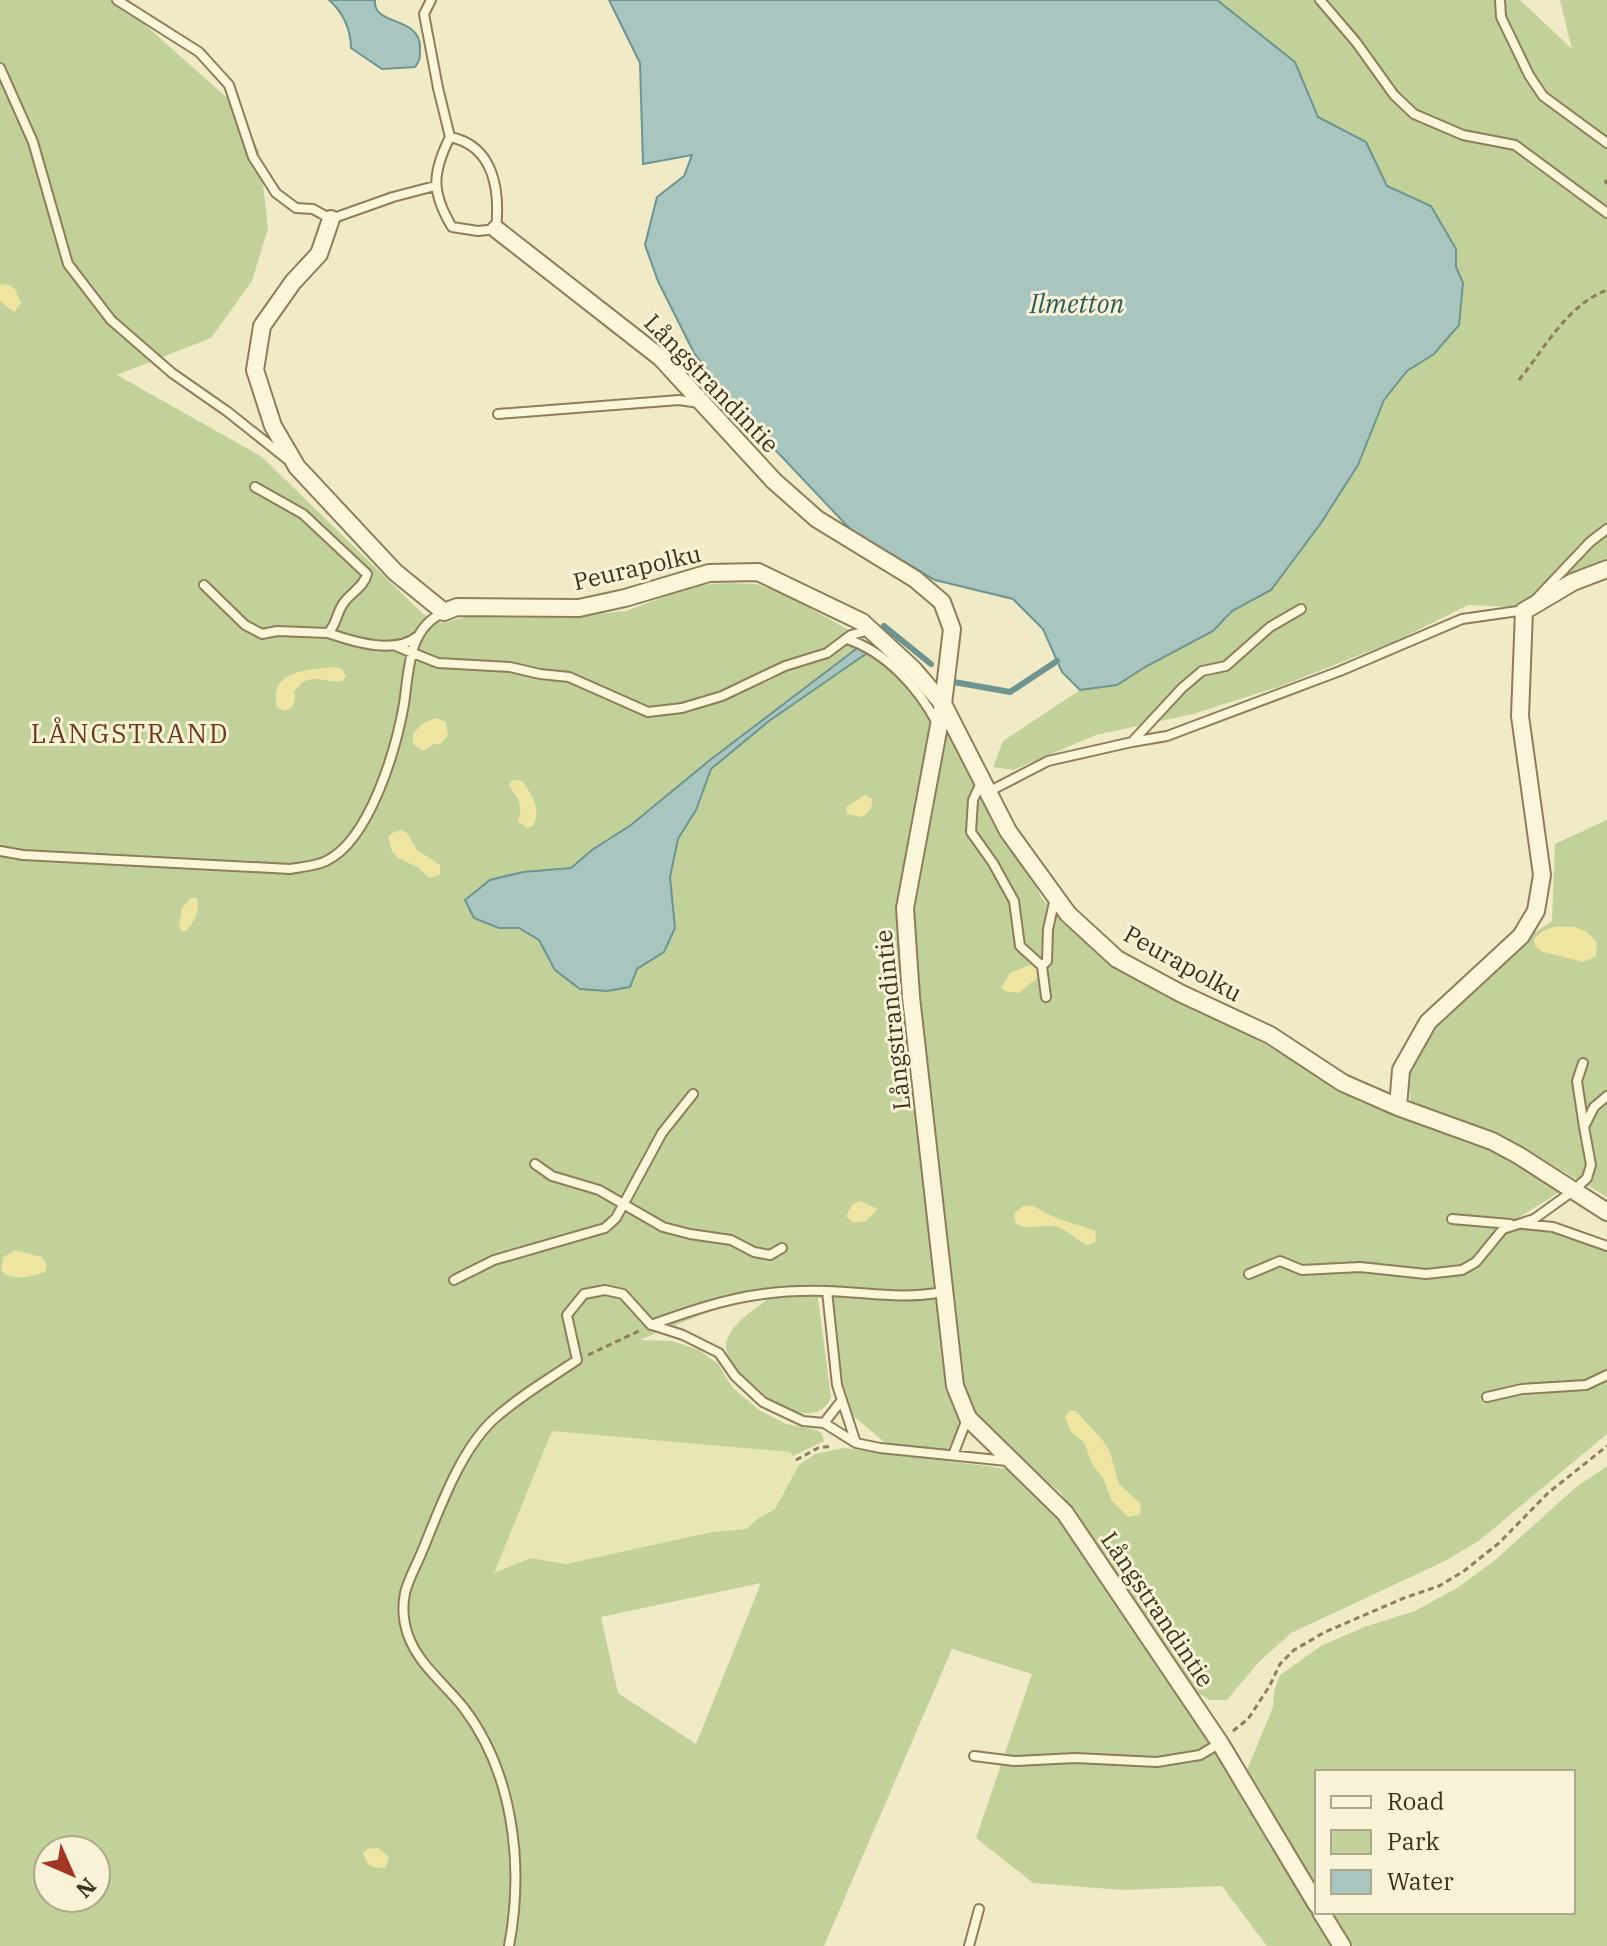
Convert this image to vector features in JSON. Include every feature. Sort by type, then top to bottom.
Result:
[{"type":"street","points":[[331,219],[319,254],[293,282],[262,326],[255,370],[273,426],[297,467],[395,572],[444,612]]},
{"type":"street","name":"Långstrandintie","points":[[496,229],[639,339],[704,403],[774,481],[817,519],[915,579],[942,602],[952,629],[943,704],[905,908],[911,997],[955,1386],[968,1418],[1065,1513],[1220,1743],[1315,1902]]},
{"type":"street","points":[[1398,1107],[1401,1070],[1428,1022],[1521,936],[1536,911],[1542,875],[1520,716],[1524,611],[1573,582],[1607,569]]},
{"type":"street","name":"Peurapolku","points":[[444,612],[457,607],[579,608],[709,573],[758,572],[862,622],[913,669],[943,704],[1008,831],[1068,914],[1117,959],[1180,993],[1270,1035],[1343,1083],[1398,1107],[1492,1141],[1607,1212]]},
{"type":"street","points":[[1322,1914],[1342,1946]]},
{"type":"lane","points":[[117,0],[199,52],[229,85],[253,157],[276,193],[296,208],[313,209],[331,219],[435,186]]},
{"type":"lane","points":[[431,0],[424,14],[450,137],[438,161],[435,186],[440,208],[452,227],[478,231],[496,229],[499,203],[495,175],[481,154],[460,139],[450,137]]},
{"type":"lane","points":[[1320,0],[1356,42],[1394,95],[1414,114],[1463,135],[1515,145],[1607,213]]},
{"type":"lane","points":[[1500,0],[1501,17],[1529,75],[1543,96],[1607,143]]},
{"type":"lane","points":[[0,68],[33,142],[68,264],[76,275],[111,320],[172,373],[228,412],[297,467]]},
{"type":"lane","points":[[498,414],[679,400],[704,403]]},
{"type":"lane","points":[[255,487],[303,514],[367,574],[340,607],[335,625],[328,633]]},
{"type":"lane","points":[[1046,997],[1042,966],[1020,946],[1014,901],[971,832],[973,800],[985,787],[1048,761],[1167,736],[1340,671],[1462,619],[1524,611],[1590,542],[1607,529]]},
{"type":"lane","points":[[204,585],[245,625],[262,634],[277,631],[328,633],[398,647],[438,663],[510,667],[569,677],[648,712],[682,708],[722,696],[785,666],[827,653],[847,639],[870,630]]},
{"type":"lane","points":[[1132,742],[1202,671],[1226,666],[1270,627],[1301,609]]},
{"type":"lane","points":[[0,851],[39,856],[290,869],[325,862],[346,848],[367,814],[387,767],[404,705],[411,652],[429,619],[444,612]]},
{"type":"lane","points":[[398,647],[422,632]]},
{"type":"lane","points":[[847,639],[878,652],[903,675],[939,726]]},
{"type":"lane","points":[[1042,966],[1047,961],[1048,929],[1055,896]]},
{"type":"lane","points":[[1249,1274],[1280,1261],[1302,1270],[1360,1267],[1426,1274],[1462,1270],[1476,1262],[1503,1229],[1534,1219],[1587,1178],[1591,1165],[1577,1081],[1583,1063]]},
{"type":"lane","points":[[454,1280],[494,1260],[605,1228],[616,1218],[662,1133],[693,1094]]},
{"type":"lane","points":[[1584,1127],[1594,1107],[1607,1096]]},
{"type":"lane","points":[[535,1164],[552,1176],[599,1190],[663,1227],[731,1240],[754,1252],[770,1255],[782,1248]]},
{"type":"lane","points":[[1452,1219],[1553,1227],[1607,1246]]},
{"type":"lane","points":[[509,1946],[516,1881],[502,1782],[488,1747],[463,1708],[424,1663],[409,1639],[402,1617],[405,1591],[471,1446],[491,1421],[577,1360],[567,1315],[584,1294],[605,1290],[623,1294],[651,1325],[683,1335],[719,1353],[735,1376],[763,1402],[803,1421],[824,1423],[856,1443],[1010,1461]]},
{"type":"lane","points":[[651,1325],[714,1302],[765,1292],[827,1291],[914,1297],[943,1292]]},
{"type":"lane","points":[[827,1291],[837,1385],[856,1443]]},
{"type":"lane","points":[[1487,1397],[1522,1389],[1586,1385],[1607,1375]]},
{"type":"lane","points":[[824,1423],[842,1400]]},
{"type":"lane","points":[[953,1455],[968,1418]]},
{"type":"lane","points":[[974,1756],[1014,1761],[1075,1758],[1157,1762],[1200,1755],[1220,1743]]},
{"type":"lane","points":[[969,1946],[979,1909]]},
{"type":"path","points":[[1519,380],[1568,315],[1593,295],[1607,290]]},
{"type":"path","points":[[577,1360],[651,1325]]},
{"type":"path","points":[[796,1460],[818,1448],[856,1443]]},
{"type":"path","points":[[1220,1743],[1248,1719],[1280,1664],[1294,1650],[1325,1632],[1439,1586],[1464,1571],[1499,1543],[1548,1493],[1607,1446]]},
{"type":"shaded area","points":[[552,1430],[790,1452],[799,1465],[775,1509],[747,1529],[712,1532],[566,1564],[531,1558],[493,1575]]},
{"type":"green space","points":[[0,0],[124,0],[143,23],[234,104],[259,151],[268,228],[252,281],[211,338],[117,375],[262,457],[423,614],[441,623],[466,617],[558,618],[626,611],[703,585],[726,583],[756,584],[787,595],[885,651],[931,700],[1043,900],[1111,964],[1241,1030],[1360,1102],[1493,1150],[1561,1191],[1515,1220],[1607,1250],[1607,1434],[1480,1540],[1445,1561],[1291,1633],[1258,1663],[1227,1700],[1210,1700],[1194,1691],[1061,1493],[993,1438],[966,1403],[944,1316],[961,1425],[950,1447],[943,1452],[890,1447],[851,1414],[844,1393],[832,1302],[835,1297],[818,1298],[831,1397],[821,1410],[806,1413],[789,1409],[771,1399],[753,1386],[729,1357],[726,1345],[732,1330],[772,1296],[717,1308],[640,1340],[672,1341],[699,1350],[718,1364],[733,1388],[759,1410],[786,1424],[817,1430],[824,1441],[793,1456],[790,1452],[552,1431],[494,1573],[531,1558],[566,1564],[712,1532],[747,1529],[775,1509],[799,1465],[815,1454],[844,1448],[1009,1469],[1056,1515],[1215,1743],[1337,1946],[1267,1946],[1222,1886],[1123,1890],[1033,1883],[976,1838],[1032,1674],[952,1649],[824,1946],[0,1946]],"holes":[[[761,1583],[696,1744],[618,1693],[601,1617]]]},
{"type":"green space","points":[[1217,0],[1520,0],[1572,49],[1560,0],[1607,0],[1607,558],[1514,607],[1468,605],[1398,640],[1281,686],[1193,714],[1096,735],[1013,770],[993,767],[1003,741],[1080,690],[1117,685],[1213,631],[1232,611],[1271,590],[1321,523],[1357,465],[1384,400],[1407,371],[1434,354],[1461,297],[1463,283],[1456,267],[1456,249],[1431,206],[1387,186],[1366,142],[1319,117],[1295,62]]},
{"type":"green space","points":[[1607,820],[1607,1197],[1507,1138],[1411,1105],[1408,1076],[1441,1019],[1516,945],[1552,921],[1555,844]]},
{"type":"green space","points":[[1607,1466],[1607,1946],[1353,1946],[1333,1914],[1575,1914],[1575,1770],[1315,1770],[1315,1884],[1247,1770],[1273,1707],[1274,1691],[1280,1675],[1321,1646],[1364,1627],[1415,1611],[1457,1588],[1494,1561],[1575,1488]]},
{"type":"sand","points":[[7,284],[15,289],[21,303],[14,312],[0,301],[0,285]]},
{"type":"sand","points":[[334,667],[342,669],[346,676],[342,681],[305,681],[294,692],[292,707],[285,711],[277,707],[276,694],[285,678],[303,671]]},
{"type":"sand","points":[[436,718],[446,722],[448,736],[440,744],[423,751],[413,744],[413,733],[422,724]]},
{"type":"sand","points":[[516,780],[526,786],[536,809],[536,820],[533,826],[527,828],[518,821],[520,806],[509,785]]},
{"type":"sand","points":[[865,795],[872,799],[868,812],[861,817],[847,814],[846,807]]},
{"type":"sand","points":[[401,830],[407,833],[417,850],[440,865],[440,875],[429,878],[419,868],[398,858],[392,851],[388,837]]},
{"type":"sand","points":[[191,898],[197,898],[197,912],[190,927],[183,932],[179,927],[182,908]]},
{"type":"sand","points":[[1576,927],[1588,933],[1597,943],[1596,956],[1584,962],[1543,952],[1535,946],[1534,940],[1547,929]]},
{"type":"sand","points":[[1032,964],[1038,977],[1019,993],[1004,991],[1002,987],[1010,973]]},
{"type":"sand","points":[[860,1201],[878,1209],[866,1221],[853,1223],[846,1216],[852,1205]]},
{"type":"sand","points":[[1023,1206],[1033,1206],[1056,1218],[1096,1231],[1095,1242],[1088,1245],[1054,1226],[1025,1227],[1016,1224],[1014,1214]]},
{"type":"sand","points":[[14,1250],[42,1257],[47,1265],[45,1272],[22,1277],[5,1274],[1,1270],[3,1258]]},
{"type":"sand","points":[[1069,1411],[1076,1411],[1104,1442],[1119,1484],[1141,1504],[1140,1515],[1128,1517],[1112,1501],[1084,1442],[1071,1432],[1065,1417]]},
{"type":"sand","points":[[378,1848],[389,1857],[385,1868],[368,1864],[363,1853],[367,1849]]},
{"type":"water","points":[[329,0],[375,0],[381,14],[406,26],[419,38],[417,65],[382,69],[351,48],[345,22]]},
{"type":"water","name":"Ilmetton","points":[[609,0],[1217,0],[1295,62],[1318,117],[1366,142],[1387,186],[1431,206],[1456,249],[1456,267],[1463,283],[1459,325],[1434,354],[1407,371],[1384,400],[1358,465],[1321,523],[1271,590],[1232,611],[1213,631],[1117,685],[1080,690],[1062,672],[1043,629],[1013,599],[935,580],[851,530],[748,421],[694,353],[658,281],[645,245],[657,197],[684,176],[692,155],[643,164],[640,63]]},
{"type":"water","points":[[860,646],[867,653],[769,721],[711,769],[696,810],[678,839],[670,877],[675,928],[664,952],[637,969],[630,987],[607,991],[580,989],[555,970],[539,940],[519,928],[499,928],[474,918],[465,900],[490,880],[523,872],[571,868],[631,825],[710,760]]},
{"type":"waterway","points":[[884,626],[931,664]]},
{"type":"waterway","points":[[954,682],[1010,692],[1057,661]]},
{"type":"district","name":"LÅNGSTRAND","points":[[130,733]]}]
